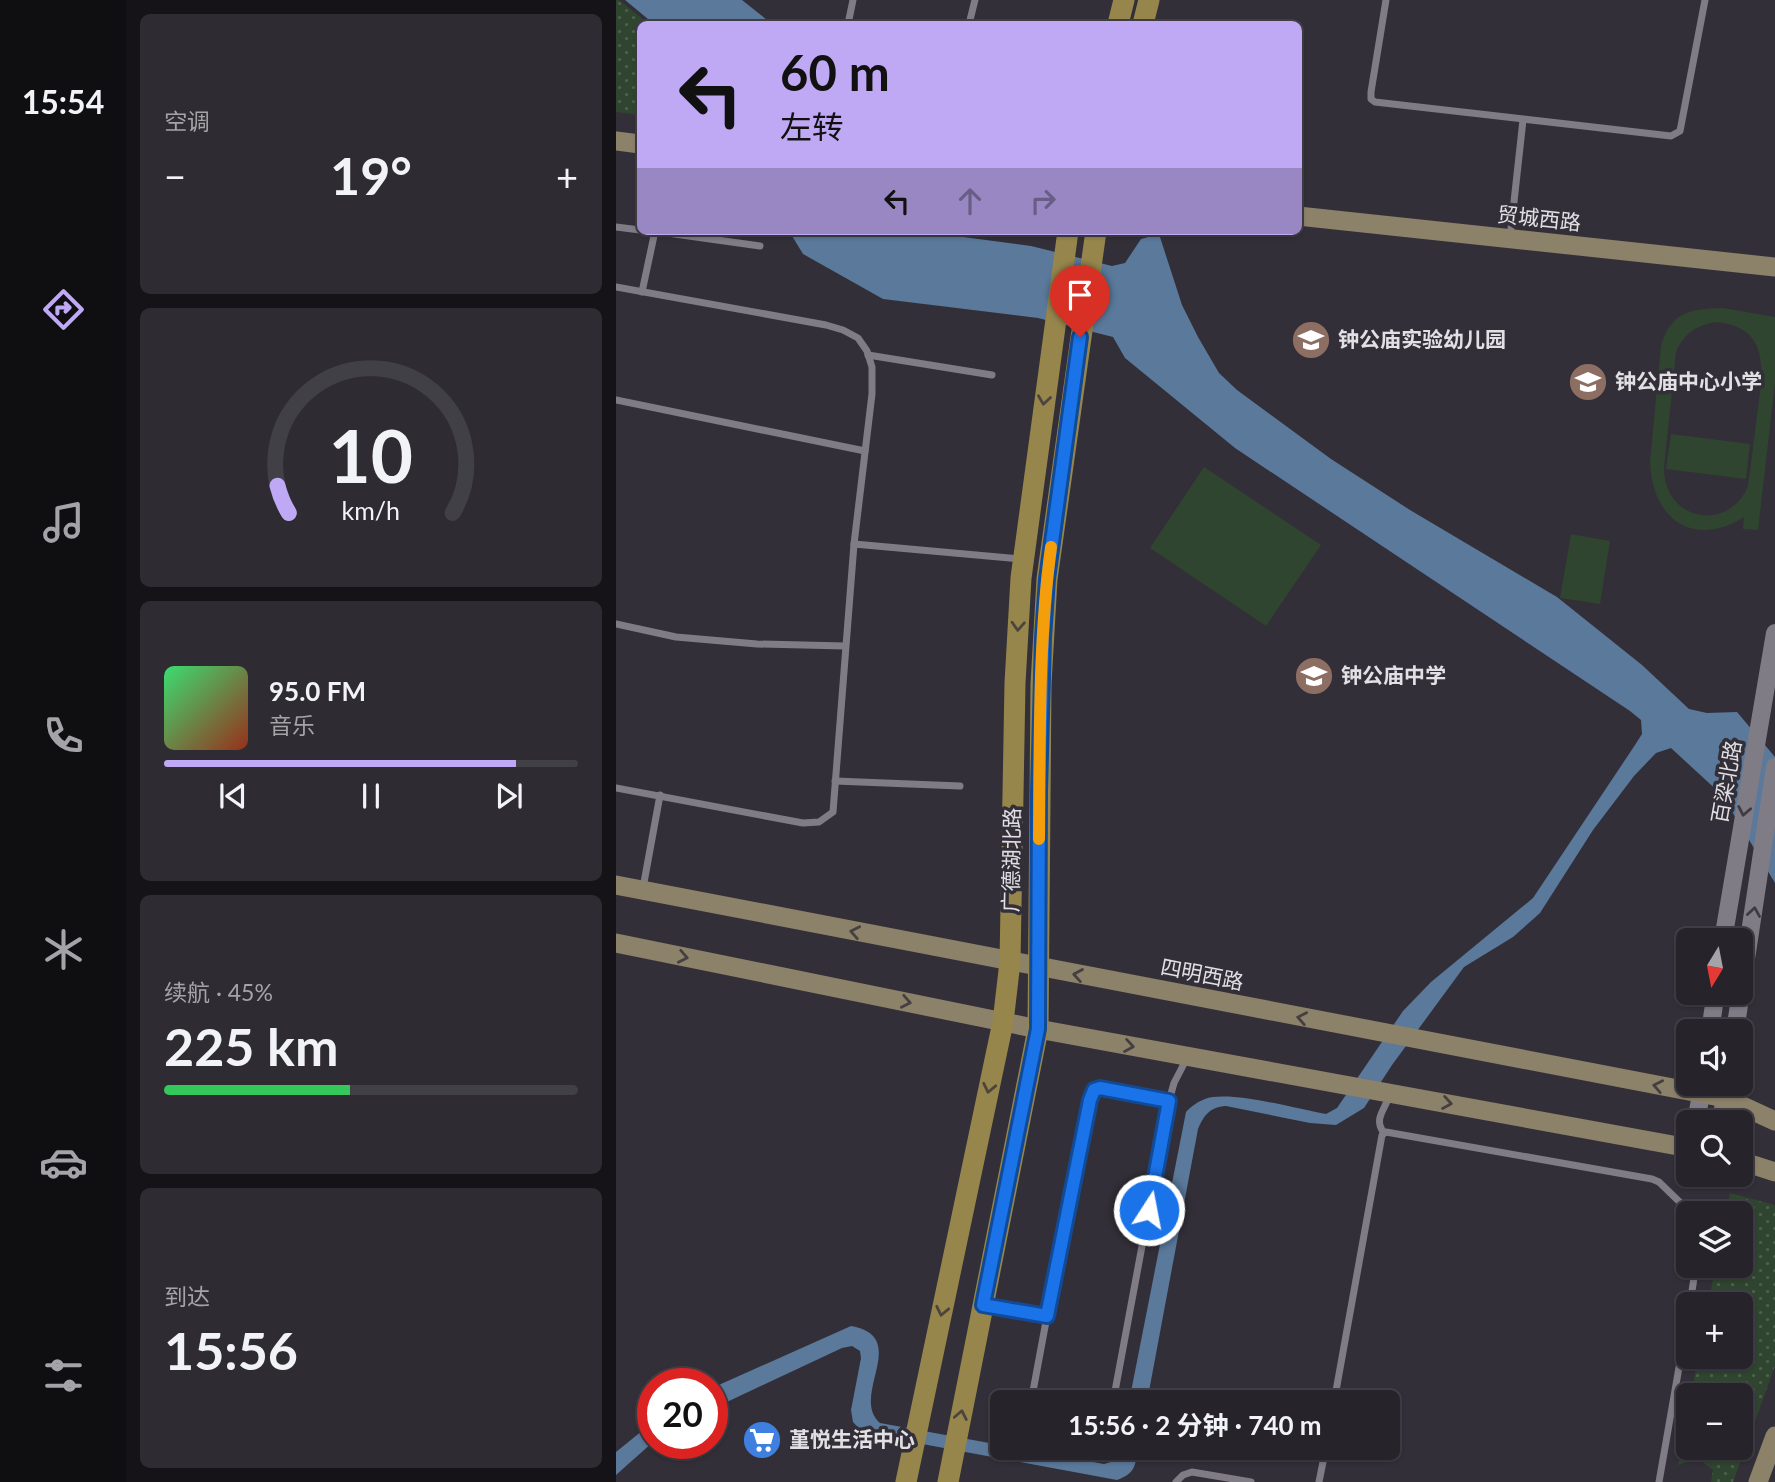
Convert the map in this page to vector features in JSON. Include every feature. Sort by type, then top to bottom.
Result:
[{"type":"main road","points":[[1119,21],[1124,0]]},
{"type":"main road","points":[[1144,21],[1149,0]]},
{"type":"main road","points":[[616,141],[637,144]]},
{"type":"main road","name":"贸城西路","points":[[1302,216],[1775,267]]},
{"type":"main road","name":"广德湖北路","points":[[906,1482],[1003,1022],[1010,962],[1015,683],[1023,559],[1067,235]]},
{"type":"main road","name":"广德湖北路","points":[[948,1482],[1038,1029],[1041,684],[1047,579],[1095,235]]},
{"type":"main road","name":"四明西路","points":[[616,886],[1420,1041],[1676,1085]]},
{"type":"main road","points":[[616,943],[1038,1029],[1676,1146]]},
{"type":"main road","name":"四明西路","points":[[1734,1096],[1775,1121]]},
{"type":"main road","points":[[1753,1165],[1775,1172]]},
{"type":"main road","points":[[1758,1482],[1775,1436]]},
{"type":"street","name":"百梁北路","points":[[1725,928],[1775,634]]},
{"type":"street","points":[[1751,928],[1774,776]]},
{"type":"lane","points":[[849,21],[853,0]]},
{"type":"lane","points":[[970,21],[975,0]]},
{"type":"lane","points":[[1386,0],[1371,92],[1371,99],[1375,102],[1675,135],[1680,131],[1705,0]]},
{"type":"lane","points":[[1510,239],[1523,120]]},
{"type":"lane","points":[[616,227],[637,230]]},
{"type":"lane","points":[[642,292],[653,235]]},
{"type":"lane","points":[[682,235],[760,246]]},
{"type":"lane","points":[[616,287],[843,330],[858,338],[872,367],[872,394],[853,544],[832,812],[819,822],[803,823],[616,788]]},
{"type":"lane","points":[[868,355],[992,375]]},
{"type":"lane","points":[[616,400],[865,451]]},
{"type":"lane","points":[[853,544],[1023,559]]},
{"type":"lane","points":[[616,624],[676,637],[757,644],[845,646]]},
{"type":"lane","points":[[835,781],[960,786]]},
{"type":"lane","points":[[642,891],[660,795]]},
{"type":"lane","points":[[1115,1390],[1169,1101],[1174,1083],[1188,1057]]},
{"type":"lane","points":[[1033,1390],[1094,1090],[1100,1088],[1169,1101]]},
{"type":"lane","points":[[1385,1092],[1387,1102],[1378,1118],[1384,1133],[1652,1179],[1679,1201]]},
{"type":"lane","points":[[1336,1390],[1384,1133]]},
{"type":"lane","points":[[983,1305],[1047,1316]]},
{"type":"lane","points":[[1659,1482],[1679,1369]]},
{"type":"lane","points":[[1319,1482],[1323,1460]]},
{"type":"lane","points":[[1176,1482],[1183,1475],[1192,1472],[1251,1482]]},
{"type":"green space","points":[[616,0],[619,0],[645,21],[637,21],[637,115],[616,112]]},
{"type":"green space","points":[[1712,308],[1775,317],[1775,383],[1758,530],[1743,529],[1744,517],[1708,530],[1692,529],[1667,513],[1658,499],[1653,482],[1650,462],[1661,346],[1665,334],[1670,325],[1684,314]],"holes":[[[1717,322],[1735,326],[1748,333],[1760,356],[1761,385],[1748,486],[1739,501],[1727,510],[1713,515],[1699,514],[1674,500],[1667,486],[1664,468],[1676,352],[1687,335],[1703,325]]]},
{"type":"green space","points":[[1671,434],[1750,444],[1746,479],[1666,469]]},
{"type":"green space","points":[[1204,467],[1321,545],[1266,626],[1150,548]]},
{"type":"green space","points":[[1571,534],[1610,541],[1600,604],[1560,598]]},
{"type":"green space","points":[[1730,1193],[1775,1205],[1775,1366],[1753,1427],[1753,1383],[1693,1383],[1696,1369],[1753,1369],[1753,1292],[1710,1292],[1713,1278],[1753,1278],[1753,1201],[1728,1201]]},
{"type":"green space","points":[[1679,1460],[1696,1460],[1678,1465]]},
{"type":"green space","points":[[1700,1460],[1741,1460],[1733,1482],[1711,1482],[1713,1470]]},
{"type":"water","points":[[625,0],[742,0],[768,21],[650,21]]},
{"type":"water","points":[[791,235],[948,235],[1031,246],[1112,266],[1125,263],[1141,239],[1159,235],[1182,305],[1198,337],[1219,373],[1237,390],[1331,459],[1410,510],[1557,597],[1642,665],[1689,709],[1707,713],[1737,712],[1775,757],[1775,883],[1722,795],[1671,748],[1656,753],[1634,776],[1593,830],[1540,913],[1513,937],[1464,967],[1364,1108],[1336,1125],[1310,1123],[1226,1106],[1208,1113],[1198,1129],[1149,1390],[1131,1390],[1186,1112],[1200,1101],[1216,1097],[1247,1098],[1326,1114],[1337,1108],[1403,1011],[1431,982],[1533,898],[1642,734],[1641,720],[1235,448],[1125,358],[1113,337],[1038,318],[883,299],[803,254]]},
{"type":"water","points":[[851,1326],[868,1332],[877,1342],[879,1354],[871,1398],[872,1412],[880,1423],[990,1443],[990,1456],[863,1433],[853,1422],[851,1410],[861,1358],[860,1351],[852,1346],[842,1348],[728,1401],[728,1381]]},
{"type":"water","points":[[637,1435],[637,1456],[616,1475],[616,1452]]},
{"type":"water","points":[[1009,1460],[1082,1460],[1104,1464],[1114,1460],[1136,1460],[1134,1468],[1128,1475],[1117,1480]]},
{"type":"slow traffic","points":[[1039,839],[1041,684],[1051,547]]},
{"type":"place","name":"钟公庙实验幼儿园","points":[[1311,340]]},
{"type":"place","name":"钟公庙中心小学","points":[[1588,382]]},
{"type":"place","name":"钟公庙中学","points":[[1314,676]]},
{"type":"place","name":"堇悦生活中心","points":[[762,1440]]},
{"type":"route","points":[[1080,337],[1047,579],[1043,638],[1038,1029],[983,1305],[1047,1316],[1094,1090],[1100,1088],[1169,1101],[1149,1210]]}]
